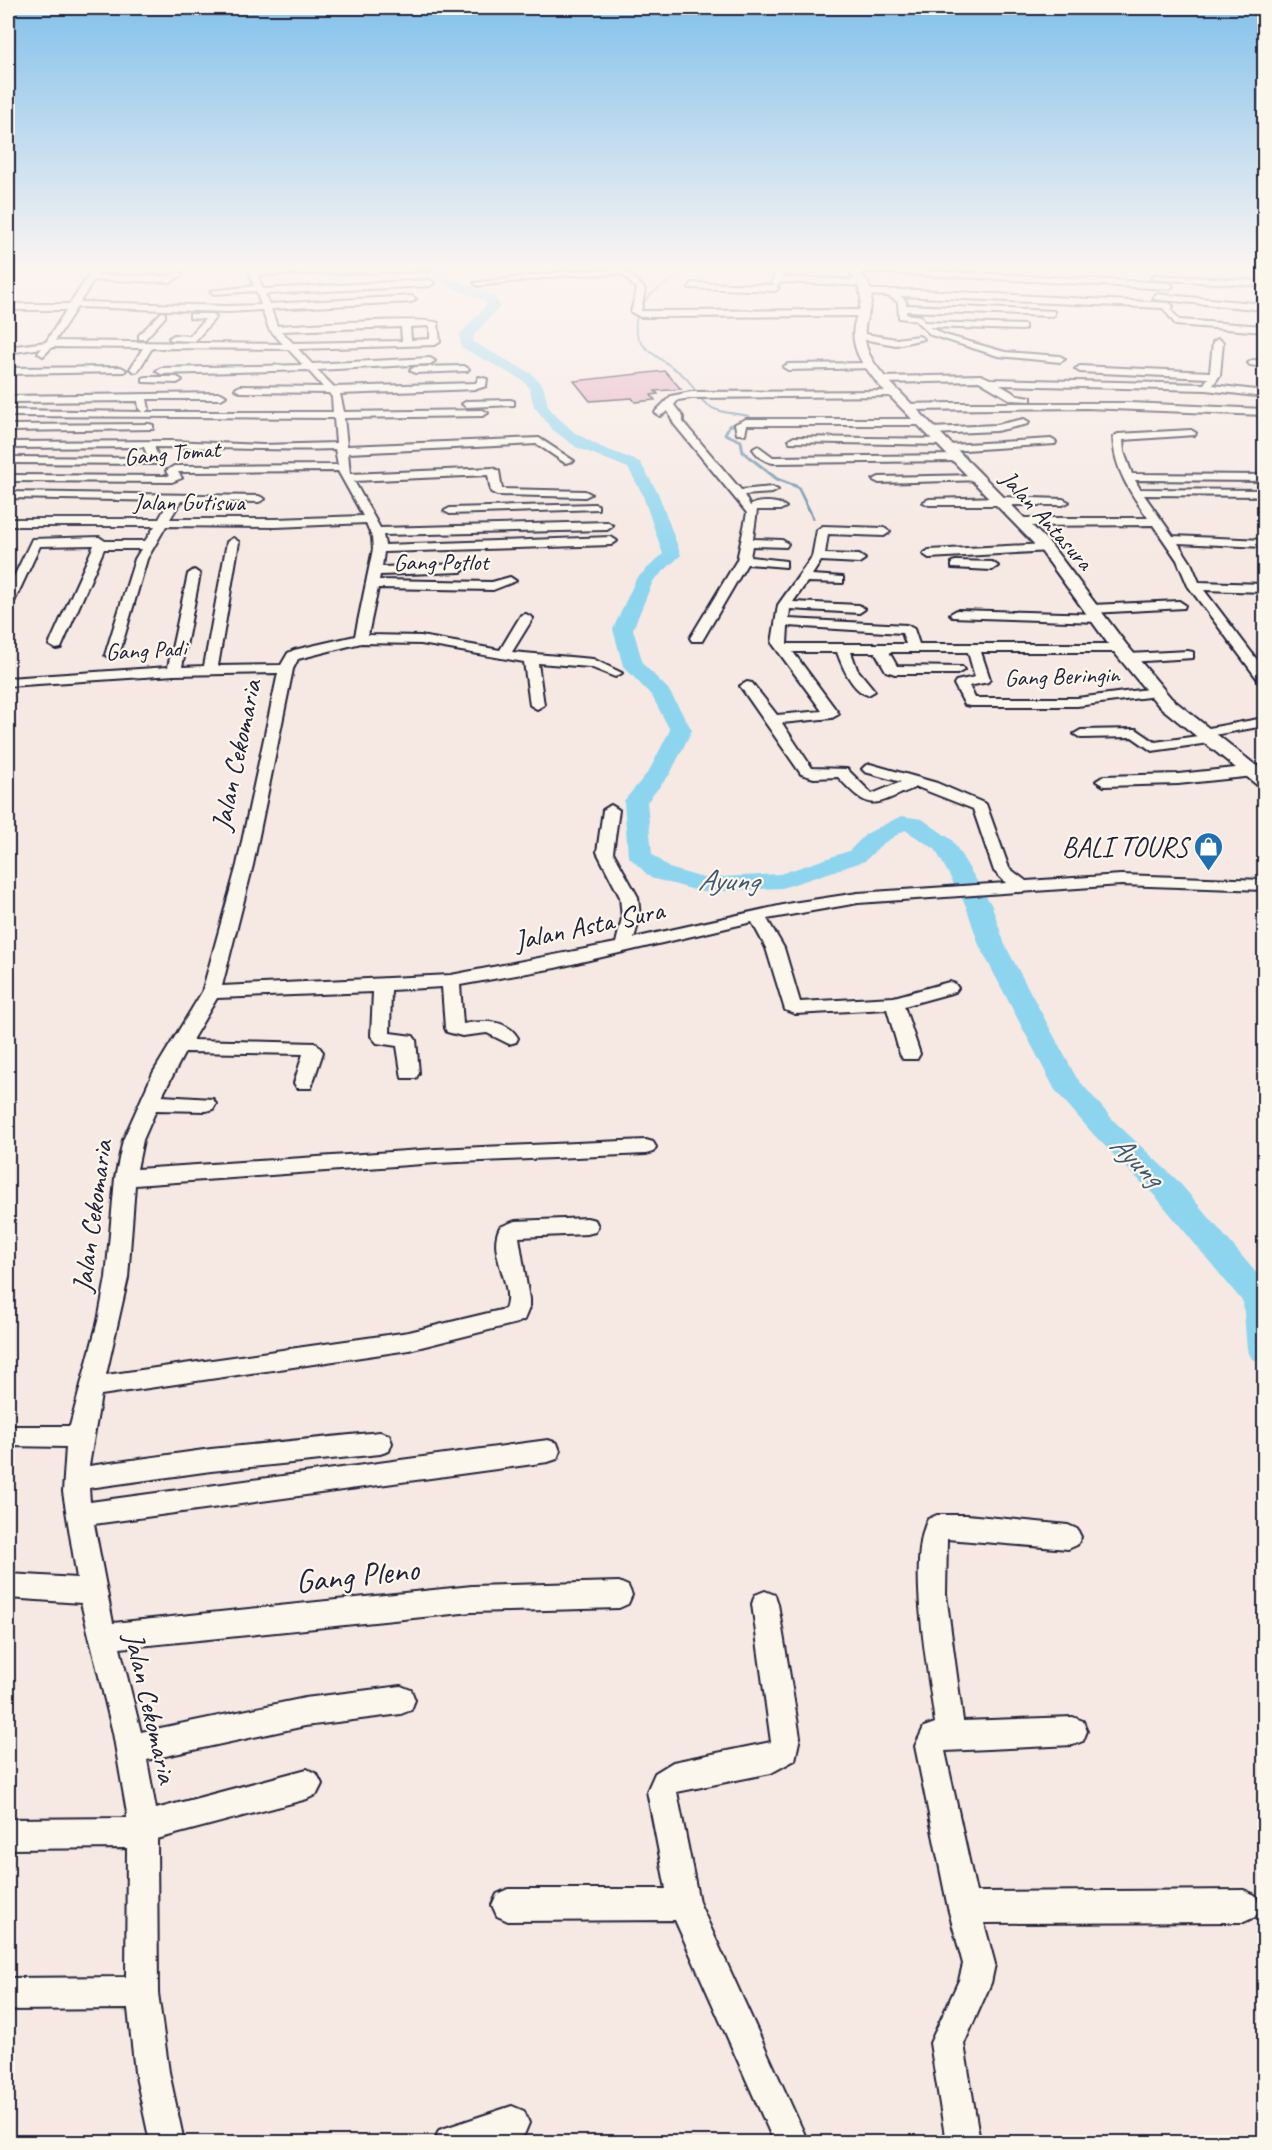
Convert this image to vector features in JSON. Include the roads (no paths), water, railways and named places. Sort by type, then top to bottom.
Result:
[{"type":"main road","name":"Jalan Antasura","points":[[872,367],[889,388],[952,449],[1046,548],[1156,692],[1207,736],[1258,771],[1264,782]]},
{"type":"street","points":[[307,367],[334,391],[345,449],[377,532],[379,549],[361,639]]},
{"type":"street","points":[[263,383],[358,367]]},
{"type":"street","points":[[1206,387],[1214,376],[1215,367]]},
{"type":"street","points":[[161,371],[234,370],[316,374],[464,369]]},
{"type":"street","points":[[1080,369],[1214,376],[1254,381]]},
{"type":"street","points":[[8,371],[121,370]]},
{"type":"street","points":[[146,380],[226,381],[234,370]]},
{"type":"street","points":[[8,378],[99,378]]},
{"type":"street","points":[[889,388],[980,378],[992,382],[1019,399],[1108,399],[1116,395],[1200,397]]},
{"type":"street","points":[[240,388],[334,391],[477,386],[483,384],[482,379]]},
{"type":"street","points":[[992,382],[1206,387],[1264,394]]},
{"type":"street","points":[[756,517],[746,508],[740,489],[724,476],[678,422],[665,418],[660,412],[675,398],[691,395],[889,388],[963,388]]},
{"type":"street","points":[[8,399],[141,398],[148,395],[221,396]]},
{"type":"street","points":[[141,398],[144,413]]},
{"type":"street","points":[[398,414],[401,407],[405,406],[510,403]]},
{"type":"street","points":[[741,432],[740,424],[750,422],[921,418],[1053,404],[1189,407],[1264,412]]},
{"type":"street","points":[[743,414],[760,414],[763,410]]},
{"type":"street","points":[[889,410],[921,418],[996,428],[1024,422]]},
{"type":"street","points":[[8,413],[144,413],[177,429],[221,430],[493,471],[497,492],[585,494]]},
{"type":"street","points":[[345,449],[398,414],[483,413]]},
{"type":"street","points":[[963,418],[1046,415],[1058,417]]},
{"type":"street","points":[[345,449],[421,425]]},
{"type":"street","points":[[8,428],[149,427]]},
{"type":"street","points":[[505,428],[512,443]]},
{"type":"street","points":[[533,428],[539,441],[569,461]]},
{"type":"street","points":[[8,445],[148,445],[177,429],[221,430],[248,448],[345,449],[417,460],[468,440],[492,444],[539,441]]},
{"type":"street","points":[[1191,433],[1118,437],[1119,455],[1127,477],[1178,552],[1194,586],[1264,678]]},
{"type":"street","points":[[468,440],[472,467]]},
{"type":"street","points":[[794,440],[952,449]]},
{"type":"street","points":[[758,449],[766,458],[773,460],[1051,442]]},
{"type":"street","points":[[492,444],[500,458]]},
{"type":"street","points":[[148,445],[156,458]]},
{"type":"street","points":[[345,449],[396,459]]},
{"type":"street","name":"Gang Tomat","points":[[41,478],[172,479],[176,477],[172,471],[174,469],[345,449]]},
{"type":"street","points":[[8,460],[152,462],[156,458],[216,459]]},
{"type":"street","points":[[724,476],[744,475]]},
{"type":"street","points":[[1127,477],[1264,478]]},
{"type":"street","points":[[8,478],[41,478]]},
{"type":"street","points":[[15,514],[41,478]]},
{"type":"street","points":[[879,480],[980,478]]},
{"type":"street","points":[[740,489],[772,490]]},
{"type":"street","points":[[1141,496],[1264,493]]},
{"type":"street","points":[[8,495],[15,514]]},
{"type":"street","points":[[1141,496],[1264,502]]},
{"type":"street","points":[[15,514],[177,498],[259,499]]},
{"type":"street","points":[[112,655],[147,545],[177,498]]},
{"type":"street","points":[[928,501],[1063,501]]},
{"type":"street","points":[[446,531],[450,507],[594,507]]},
{"type":"street","points":[[697,638],[743,560],[756,517],[780,507]]},
{"type":"street","name":"Jalan Gutiswa","points":[[15,514],[162,522],[309,523],[371,519]]},
{"type":"street","points":[[1021,522],[1157,521]]},
{"type":"street","points":[[377,532],[607,526]]},
{"type":"street","points":[[774,720],[832,714],[779,644],[780,622],[784,605],[818,557],[825,529],[884,532]]},
{"type":"street","points":[[1169,539],[1264,543]]},
{"type":"street","points":[[8,602],[34,544],[99,541],[100,545]]},
{"type":"street","points":[[210,670],[233,542]]},
{"type":"street","points":[[379,549],[611,542]]},
{"type":"street","points":[[748,542],[782,544]]},
{"type":"street","points":[[100,545],[147,545]]},
{"type":"street","points":[[56,645],[100,545]]},
{"type":"street","points":[[503,547],[507,562]]},
{"type":"street","points":[[986,552],[994,569],[929,560],[986,552],[1046,548]]},
{"type":"street","points":[[1178,552],[1264,553]]},
{"type":"street","points":[[818,557],[859,559]]},
{"type":"street","points":[[743,560],[782,564]]},
{"type":"street","points":[[375,575],[403,568],[461,568]]},
{"type":"street","points":[[174,671],[194,574]]},
{"type":"street","name":"Gang Potlot","points":[[375,575],[493,586],[510,581]]},
{"type":"street","points":[[805,578],[839,580]]},
{"type":"street","points":[[1194,586],[1264,588]]},
{"type":"street","points":[[784,605],[859,609]]},
{"type":"street","points":[[957,614],[1096,614],[1179,605]]},
{"type":"street","points":[[503,655],[526,618]]},
{"type":"street","points":[[780,622],[907,629],[915,650]]},
{"type":"street","name":"Jalan Cekomaria","points":[[166,2142],[152,2072],[142,1993],[142,1813],[130,1749],[92,1591],[79,1515],[76,1479],[80,1437],[90,1387],[109,1321],[117,1278],[125,1178],[133,1140],[178,1046],[211,992],[245,865],[286,669],[293,656],[361,639],[421,640],[530,659],[593,663],[615,673]]},
{"type":"street","points":[[783,648],[1188,655]]},
{"type":"street","points":[[843,650],[850,670],[868,691]]},
{"type":"street","points":[[881,650],[891,668],[896,670],[957,670]]},
{"type":"street","name":"Gang Beringin","points":[[974,650],[983,679],[961,684],[970,702],[1066,703],[1156,692]]},
{"type":"street","points":[[530,659],[537,705]]},
{"type":"street","points":[[1250,660],[1264,660]]},
{"type":"street","name":"Gang Padi","points":[[8,682],[174,671],[286,669]]},
{"type":"street","points":[[747,686],[774,720],[799,761],[810,773],[842,772],[864,796],[872,799],[915,782]]},
{"type":"street","points":[[1081,734],[1136,733],[1152,747],[1264,722]]},
{"type":"street","points":[[870,769],[965,798],[980,807],[1000,866],[1021,886]]},
{"type":"street","points":[[1104,781],[1178,779],[1258,771]]},
{"type":"street","points":[[611,810],[605,852],[629,897],[631,918],[624,945]]},
{"type":"street","name":"Jalan Asta Sura","points":[[211,992],[451,981],[555,962],[756,916],[858,898],[1121,880],[1264,885]]},
{"type":"street","points":[[756,916],[771,936],[779,954],[795,1008],[894,1003],[949,988]]},
{"type":"street","points":[[451,981],[454,1028],[462,1030],[490,1026],[509,1038]]},
{"type":"street","points":[[382,985],[380,1036],[384,1039],[406,1040],[409,1074]]},
{"type":"street","points":[[894,1003],[910,1054]]},
{"type":"street","points":[[178,1046],[309,1048],[313,1052],[304,1083]]},
{"type":"street","points":[[149,1103],[206,1104]]},
{"type":"street","points":[[125,1178],[436,1156],[646,1147]]},
{"type":"street","points":[[90,1387],[409,1341],[509,1317],[516,1314],[519,1305],[510,1269],[508,1233],[515,1229],[587,1226]]},
{"type":"street","points":[[8,1436],[80,1437]]},
{"type":"street","points":[[76,1479],[278,1452],[380,1443]]},
{"type":"street","points":[[79,1515],[548,1451]]},
{"type":"street","points":[[951,1736],[933,1594],[934,1533],[937,1527],[967,1527],[1068,1536]]},
{"type":"street","points":[[8,1586],[92,1591]]},
{"type":"street","name":"Gang Pleno","points":[[102,1637],[472,1599],[619,1595]]},
{"type":"street","points":[[765,1604],[786,1737],[785,1750],[771,1758],[673,1778],[665,1783],[662,1791],[684,1904],[791,2142]]},
{"type":"street","points":[[130,1749],[305,1712],[401,1700]]},
{"type":"street","points":[[963,2142],[947,2043],[978,1973],[979,1964],[964,1908],[929,1746],[934,1737],[1073,1731]]},
{"type":"street","points":[[8,1834],[142,1830],[307,1785]]},
{"type":"street","points":[[508,1905],[684,1904]]},
{"type":"street","points":[[964,1908],[1244,1906]]},
{"type":"street","points":[[8,1994],[142,1993]]},
{"type":"street","points":[[451,2142],[512,2123]]},
{"type":"waterway","name":"Ayung","points":[[513,367],[536,386],[541,406],[558,427],[569,436],[608,456],[634,465],[650,493],[672,555],[645,579],[623,629],[633,666],[661,693],[681,730],[659,774],[635,801],[640,856],[660,873],[702,885],[782,881],[836,865],[857,856],[874,839],[901,823],[914,824],[944,845],[979,906],[992,945],[1065,1083],[1104,1128],[1167,1189],[1259,1298],[1264,1349]]},
{"type":"waterway","points":[[673,367],[686,378],[699,397],[713,409],[749,416],[751,419],[729,426]]},
{"type":"waterway","points":[[729,426],[734,424]]},
{"type":"waterway","points":[[729,426],[725,434],[741,441],[743,452],[777,479],[798,487],[813,518]]},
{"type":"place","name":"BALI TOURS","points":[[1209,872]]}]
